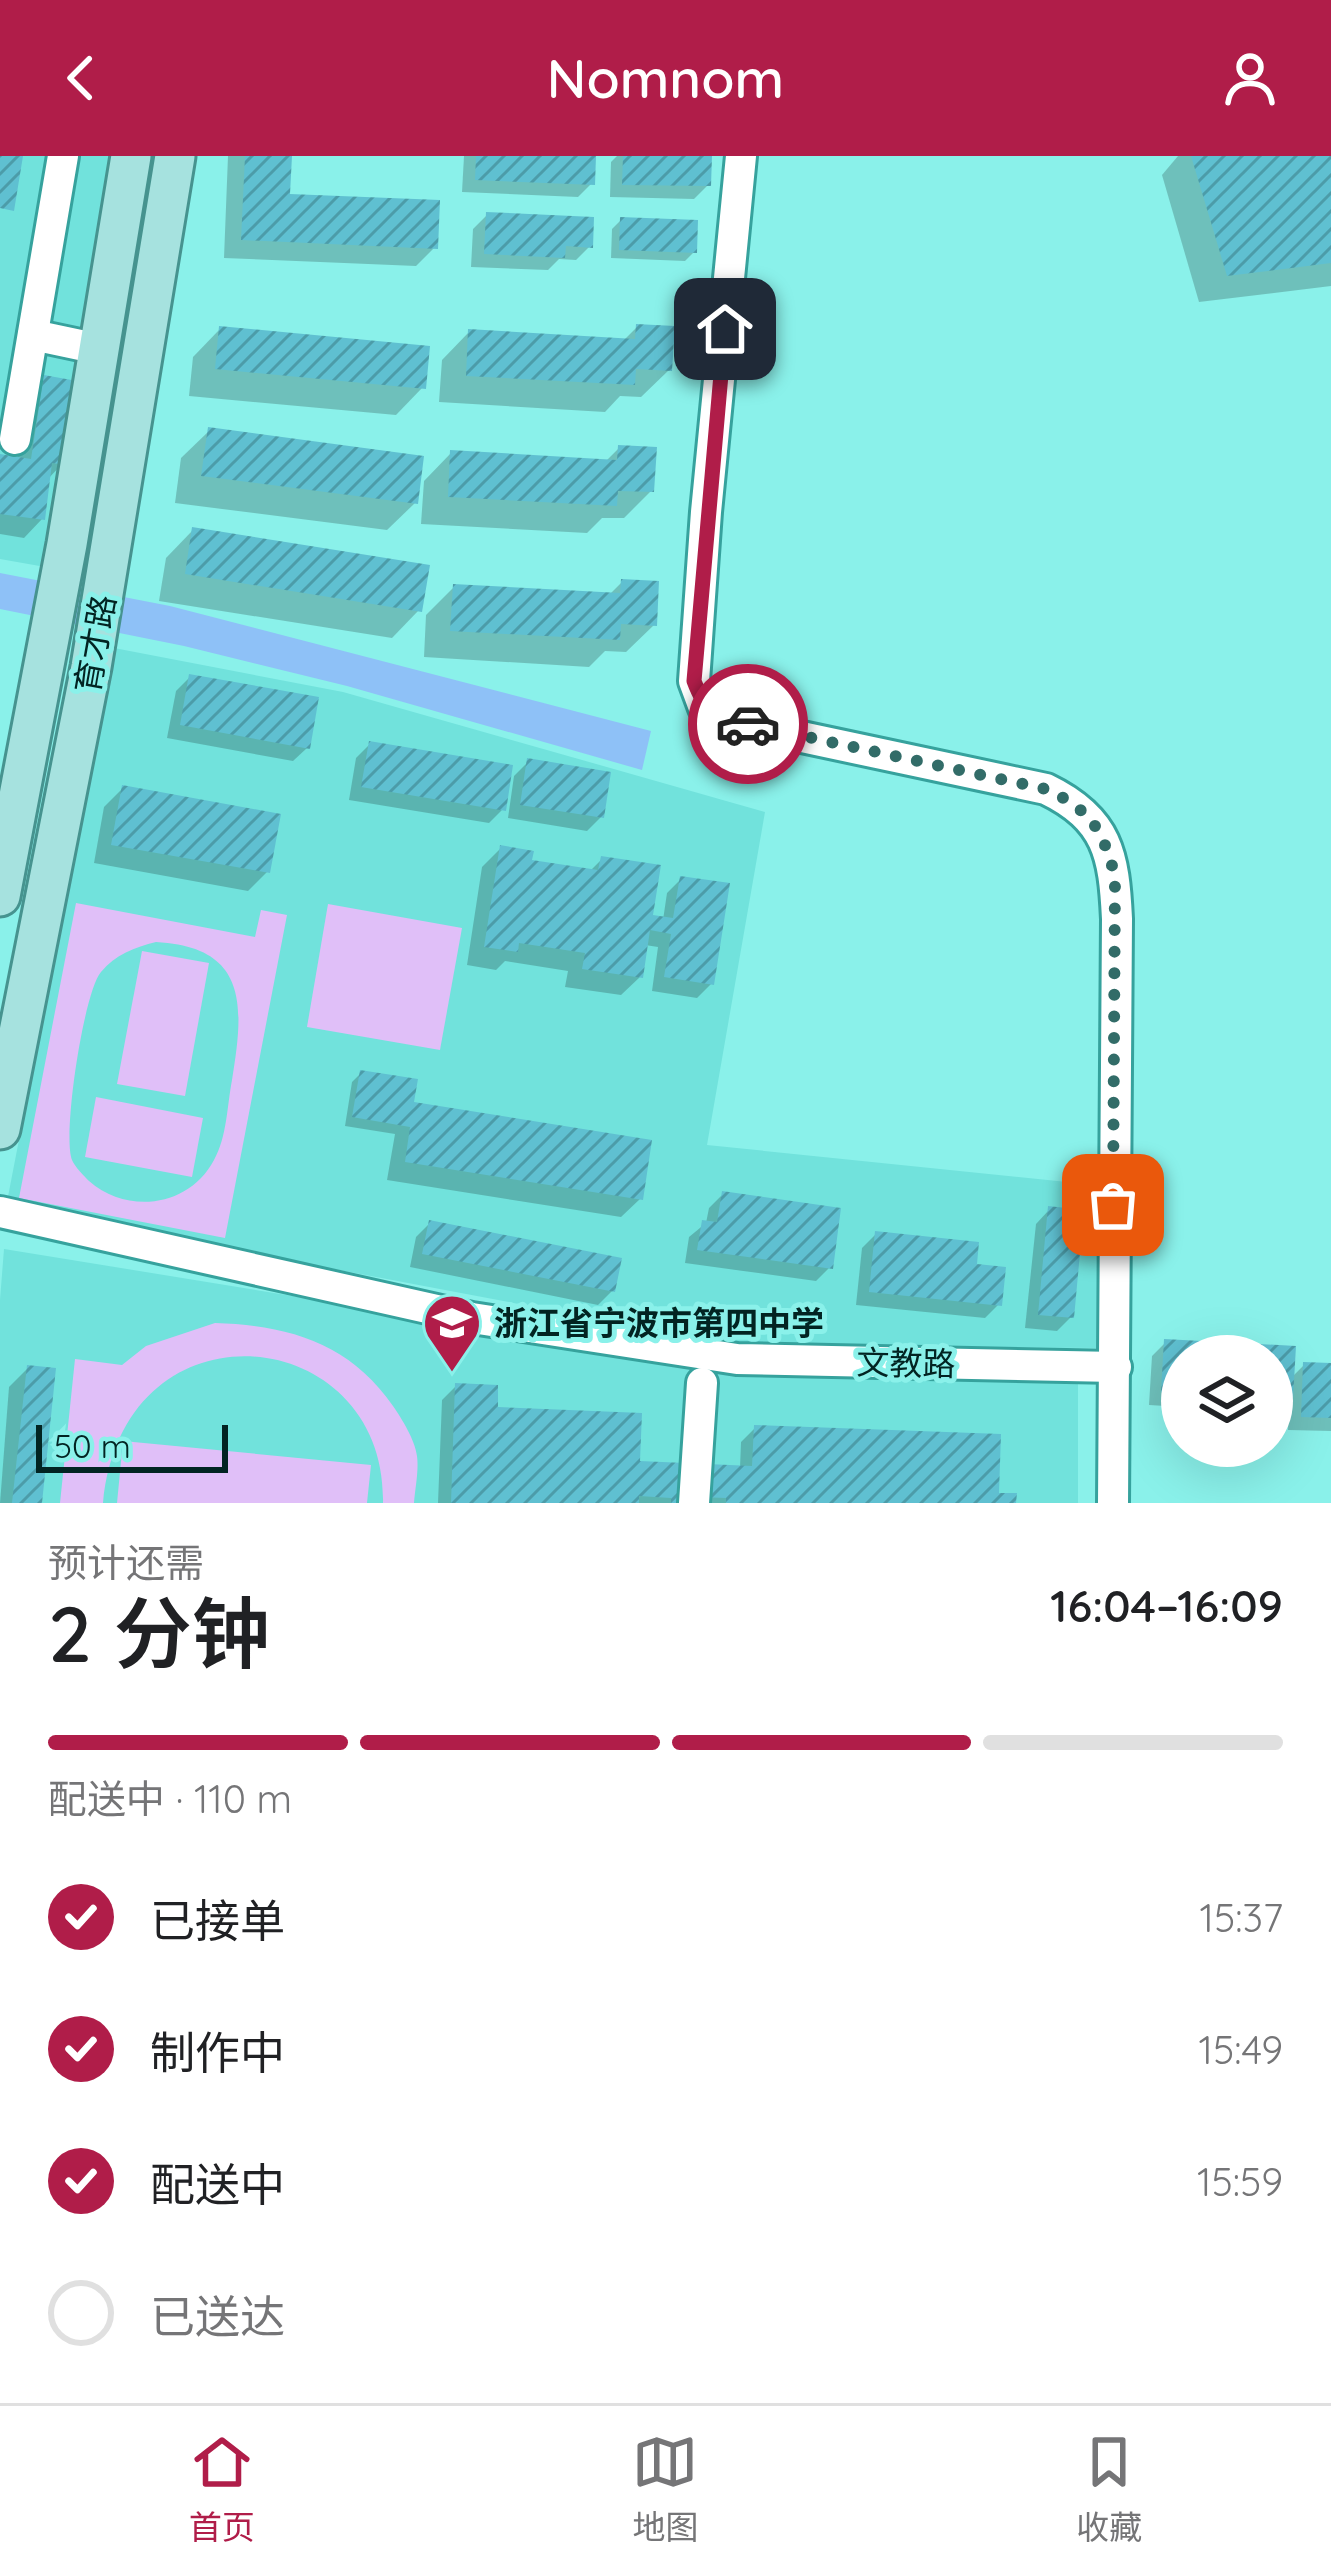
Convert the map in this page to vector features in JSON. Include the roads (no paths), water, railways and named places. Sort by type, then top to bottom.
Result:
[{"type":"main road","name":"育才路","points":[[0,896],[67,544],[130,156]]},
{"type":"main road","name":"育才路","points":[[0,1129],[91,667],[176,156]]},
{"type":"street","points":[[15,439],[63,156]]},
{"type":"street","points":[[741,156],[694,681],[704,708],[722,720],[1046,789],[1077,804],[1104,838],[1115,876],[1117,919],[1113,1503]]},
{"type":"street","points":[[33,335],[99,350]]},
{"type":"street","name":"文教路","points":[[0,1212],[472,1318],[737,1359],[1116,1367]]},
{"type":"street","points":[[694,1503],[702,1383]]},
{"type":"place","name":"浙江省宁波市第四中学","points":[[452,1374]]}]
